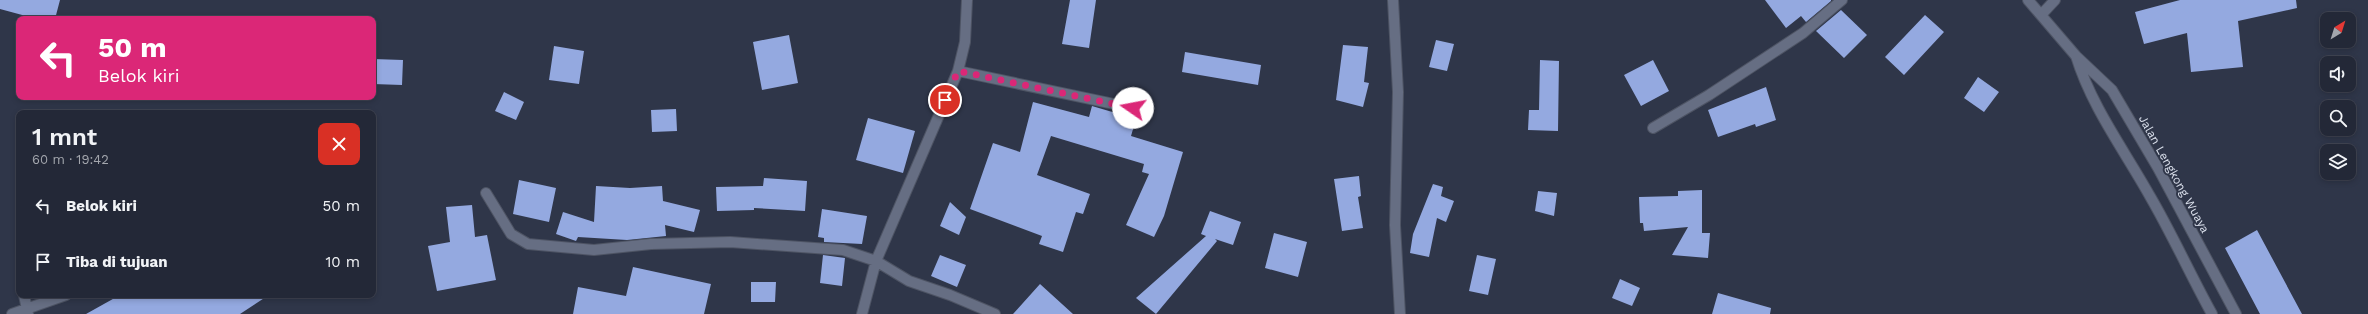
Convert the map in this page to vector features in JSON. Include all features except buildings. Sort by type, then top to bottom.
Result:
[{"type":"street","points":[[862,314],[876,261],[958,71],[965,42],[967,0]]},
{"type":"street","points":[[1393,0],[1398,92],[1394,225],[1400,314]]},
{"type":"street","points":[[1653,128],[1709,94],[1803,33],[1842,0]]},
{"type":"street","name":"Jalan Lengkong Wuaya","points":[[2028,0],[2076,56],[2112,90],[2158,168],[2236,314]]},
{"type":"street","points":[[2041,15],[2055,0]]},
{"type":"street","name":"Jalan Lengkong Wuaya","points":[[2076,56],[2084,83],[2151,198],[2212,314]]},
{"type":"street","points":[[958,71],[1133,108]]},
{"type":"street","points":[[486,193],[511,234],[528,244],[594,250],[651,244],[730,242],[843,250],[876,261],[909,281],[950,295],[995,314]]},
{"type":"street","points":[[25,298],[27,311]]},
{"type":"street","points":[[12,314],[27,311],[59,298]]},
{"type":"route","points":[[945,100],[958,71],[1133,108]]}]
